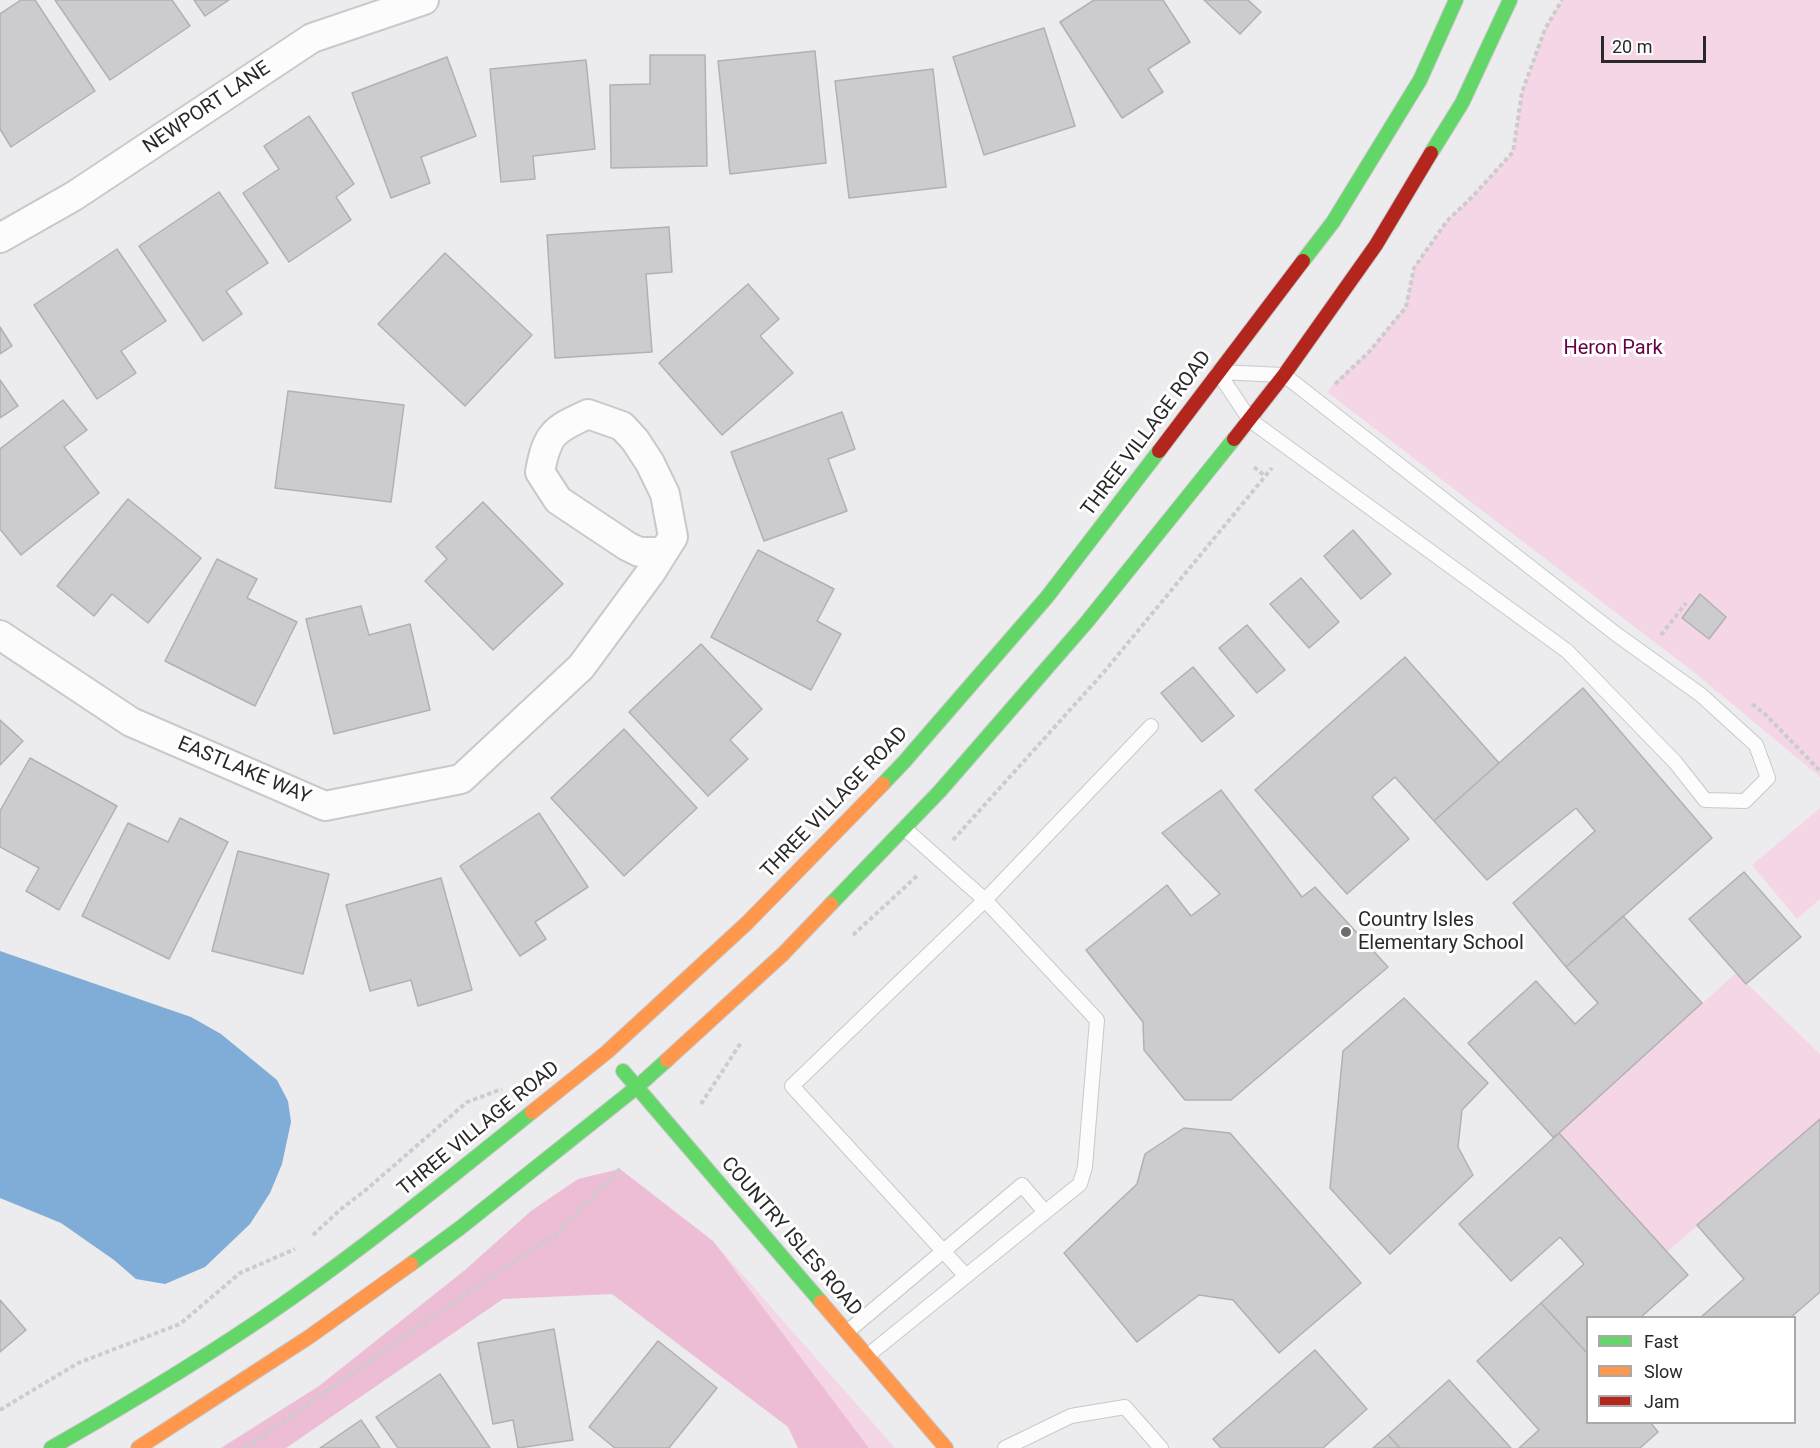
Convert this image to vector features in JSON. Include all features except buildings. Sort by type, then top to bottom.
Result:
[{"type":"street","name":"NEWPORT LANE","points":[[0,238],[74,196],[312,38],[424,0]]},
{"type":"street","name":"THREE VILLAGE ROAD","points":[[51,1448],[123,1407],[283,1304],[420,1202],[607,1052],[747,923],[904,762],[1047,597],[1333,222],[1420,80],[1456,0]]},
{"type":"street","points":[[138,1448],[309,1336],[460,1228],[637,1087],[783,954],[940,791],[1086,623],[1284,375],[1376,245],[1462,103],[1510,0]]},
{"type":"street","name":"EASTLAKE WAY","points":[[0,634],[131,722],[325,807],[461,779],[581,667],[651,572],[673,537],[665,494],[650,463],[635,440],[622,426],[588,414],[561,427],[544,447],[540,472],[558,500],[639,552],[663,552]]},
{"type":"street","name":"COUNTRY ISLES ROAD","points":[[607,1052],[946,1448]]},
{"type":"lane","points":[[1218,372],[1284,375],[1616,634],[1701,694],[1756,745],[1768,778],[1745,801],[1705,800],[1675,762],[1567,651],[1250,420],[1218,372]]},
{"type":"lane","points":[[966,1276],[792,1086],[985,900],[1152,726]]},
{"type":"lane","points":[[867,1356],[1080,1184],[1085,1167],[1097,1020],[985,900],[904,828]]},
{"type":"lane","points":[[847,1332],[1022,1185],[1045,1212]]},
{"type":"lane","points":[[1005,1448],[1071,1416],[1125,1407],[1161,1448]]},
{"type":"path","points":[[1341,389],[1334,383],[1369,352],[1406,307],[1414,268],[1447,221],[1513,152],[1522,92],[1545,29],[1562,0]]},
{"type":"path","points":[[1652,628],[1661,635],[1686,603]]},
{"type":"path","points":[[1747,700],[1766,715],[1820,771]]},
{"type":"path","points":[[309,1239],[467,1102],[508,1087]]},
{"type":"path","points":[[244,1448],[480,1284],[555,1235],[620,1169]]},
{"type":"path","points":[[0,1410],[78,1363],[180,1324],[240,1273],[301,1247]]},
{"type":"green space","name":"Heron Park","points":[[1562,0],[1820,0],[1820,777],[1695,673],[1327,392],[1369,352],[1405,307],[1414,268],[1447,221],[1513,152],[1522,92],[1545,29]]},
{"type":"green space","points":[[1820,808],[1820,899],[1797,919],[1752,865]]},
{"type":"green space","points":[[1736,973],[1820,1054],[1820,1119],[1667,1252],[1559,1133]]},
{"type":"green space","points":[[713,1241],[895,1448],[869,1448]]},
{"type":"shaded area","points":[[620,1169],[713,1241],[869,1448],[798,1448],[788,1427],[612,1294],[503,1299],[286,1448],[221,1448],[319,1386],[465,1270],[531,1211],[578,1179]]},
{"type":"water","points":[[0,951],[191,1017],[221,1034],[277,1080],[288,1101],[291,1122],[282,1164],[270,1193],[250,1224],[205,1267],[165,1284],[136,1279],[114,1260],[61,1223],[0,1198]]},
{"type":"traffic: fast","points":[[1303,261],[1333,222],[1420,80],[1456,0]]},
{"type":"traffic: fast","points":[[1431,153],[1462,103],[1510,0]]},
{"type":"traffic: fast","points":[[831,904],[940,791],[1086,623],[1234,439]]},
{"type":"traffic: fast","points":[[883,784],[1047,597],[1159,451]]},
{"type":"traffic: fast","points":[[411,1264],[460,1228],[637,1087],[667,1060]]},
{"type":"traffic: fast","points":[[623,1071],[821,1302]]},
{"type":"traffic: fast","points":[[51,1448],[168,1379],[283,1304],[378,1234],[532,1112]]},
{"type":"traffic: slow","points":[[532,1112],[607,1052],[747,923],[883,784]]},
{"type":"traffic: slow","points":[[667,1060],[783,954],[831,904]]},
{"type":"traffic: slow","points":[[138,1448],[309,1337],[411,1264]]},
{"type":"traffic: slow","points":[[821,1302],[946,1448]]},
{"type":"traffic: jam","points":[[1234,439],[1284,375],[1376,245],[1431,153]]},
{"type":"traffic: jam","points":[[1159,451],[1303,261]]},
{"type":"place","name":"Country Isles Elementary School","points":[[1346,932]]}]
